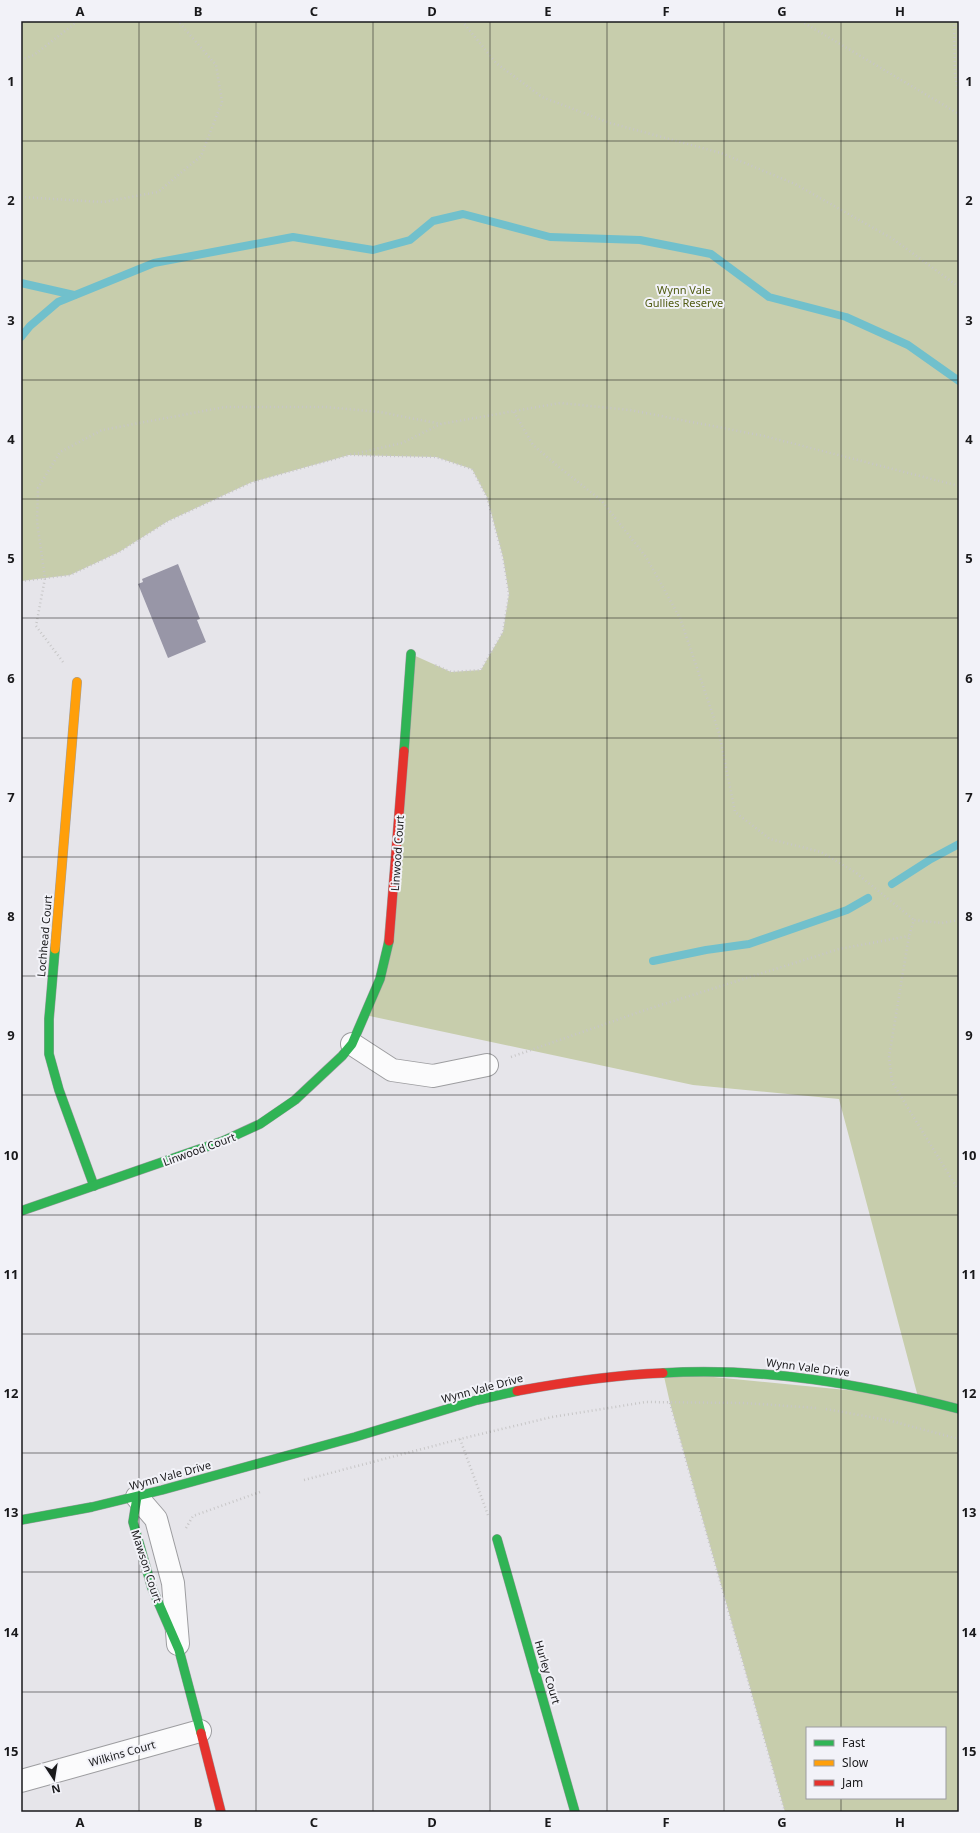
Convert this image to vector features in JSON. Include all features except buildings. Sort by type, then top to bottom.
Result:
[{"type":"street","name":"Linwood Court","points":[[21,1211],[223,1141],[260,1124],[295,1100],[342,1056],[352,1044],[380,979],[391,934],[411,654]]},
{"type":"street","name":"Lochhead Court","points":[[77,682],[49,1019],[49,1054],[59,1090],[94,1186]]},
{"type":"street","points":[[352,1044],[392,1070],[433,1076],[488,1065]]},
{"type":"street","name":"Wynn Vale Drive","points":[[21,1520],[137,1497],[284,1457],[492,1396],[555,1383],[597,1377],[663,1372],[705,1371],[792,1376],[867,1386],[959,1409]]},
{"type":"street","name":"Mawson Court","points":[[137,1497],[156,1519],[163,1544],[173,1584],[178,1650]]},
{"type":"street","name":"Mawson Court","points":[[137,1497],[133,1522],[152,1588],[178,1650],[221,1812]]},
{"type":"street","name":"Hurley Court","points":[[497,1539],[575,1812]]},
{"type":"street","name":"Wilkins Court","points":[[21,1781],[200,1731]]},
{"type":"path","points":[[21,60],[34,55],[78,21]]},
{"type":"path","points":[[21,197],[103,202],[158,192],[201,156],[222,102],[216,66],[178,21]]},
{"type":"path","points":[[462,21],[496,63],[542,97],[610,123],[722,153],[795,184],[893,239],[959,287]]},
{"type":"path","points":[[801,21],[959,114]]},
{"type":"path","points":[[954,21],[955,76],[959,96]]},
{"type":"path","points":[[21,581],[70,575],[119,552],[168,521],[252,482],[349,455],[402,443],[441,424],[560,403],[630,410],[764,436],[959,486]]},
{"type":"path","points":[[77,682],[36,626],[45,578],[37,522],[38,488],[60,452],[102,430],[225,407],[333,408],[380,412],[441,424]]},
{"type":"path","points":[[514,412],[533,445],[601,500],[646,557],[680,618],[719,733],[735,812],[770,839],[821,852],[855,872],[914,920],[942,923],[959,920]]},
{"type":"path","points":[[349,455],[436,457],[472,469],[487,497],[503,557],[509,594],[504,632],[481,670],[451,672],[411,654]]},
{"type":"path","points":[[914,920],[909,936],[888,1056],[892,1082],[959,1191]]},
{"type":"path","points":[[488,1065],[648,1009],[839,949],[909,936]]},
{"type":"path","points":[[302,1481],[460,1439],[552,1417],[646,1402],[746,1403],[821,1408],[887,1420],[959,1440]]},
{"type":"path","points":[[670,1403],[785,1812]]},
{"type":"path","points":[[460,1439],[497,1539]]},
{"type":"path","points":[[163,1544],[178,1540],[193,1516],[266,1490]]},
{"type":"green space","name":"Wynn Vale Gullies Reserve","points":[[21,21],[959,21],[959,1812],[785,1812],[670,1403],[663,1372],[918,1397],[839,1099],[693,1085],[365,1015],[380,979],[411,654],[451,672],[481,670],[503,632],[509,594],[503,557],[487,497],[472,469],[436,457],[349,455],[252,482],[168,521],[119,552],[70,575],[21,581]]},
{"type":"waterway","points":[[21,337],[30,326],[58,302],[154,263],[293,237],[373,250],[410,240],[433,221],[463,214],[550,237],[640,240],[711,254],[769,297],[846,317],[908,345],[959,381]]},
{"type":"waterway","points":[[21,283],[74,295]]},
{"type":"waterway","points":[[892,884],[931,859],[959,844]]},
{"type":"waterway","points":[[653,961],[706,950],[749,944],[847,910],[868,898]]},
{"type":"traffic: fast","points":[[404,751],[411,654]]},
{"type":"traffic: fast","points":[[21,1211],[223,1141],[260,1124],[295,1100],[342,1056],[352,1044],[380,979],[389,941]]},
{"type":"traffic: fast","points":[[55,949],[49,1019],[49,1054],[59,1090],[94,1186]]},
{"type":"traffic: fast","points":[[663,1373],[738,1373],[812,1379],[886,1392],[959,1409]]},
{"type":"traffic: fast","points":[[21,1520],[92,1507],[162,1490],[355,1437],[477,1400],[517,1391]]},
{"type":"traffic: fast","points":[[137,1497],[133,1522],[152,1588],[179,1650],[201,1733]]},
{"type":"traffic: fast","points":[[497,1539],[575,1812]]},
{"type":"traffic: slow","points":[[55,949],[77,682]]},
{"type":"traffic: jam","points":[[389,941],[404,751]]},
{"type":"traffic: jam","points":[[517,1391],[590,1379],[663,1373]]},
{"type":"traffic: jam","points":[[201,1733],[221,1812]]}]
